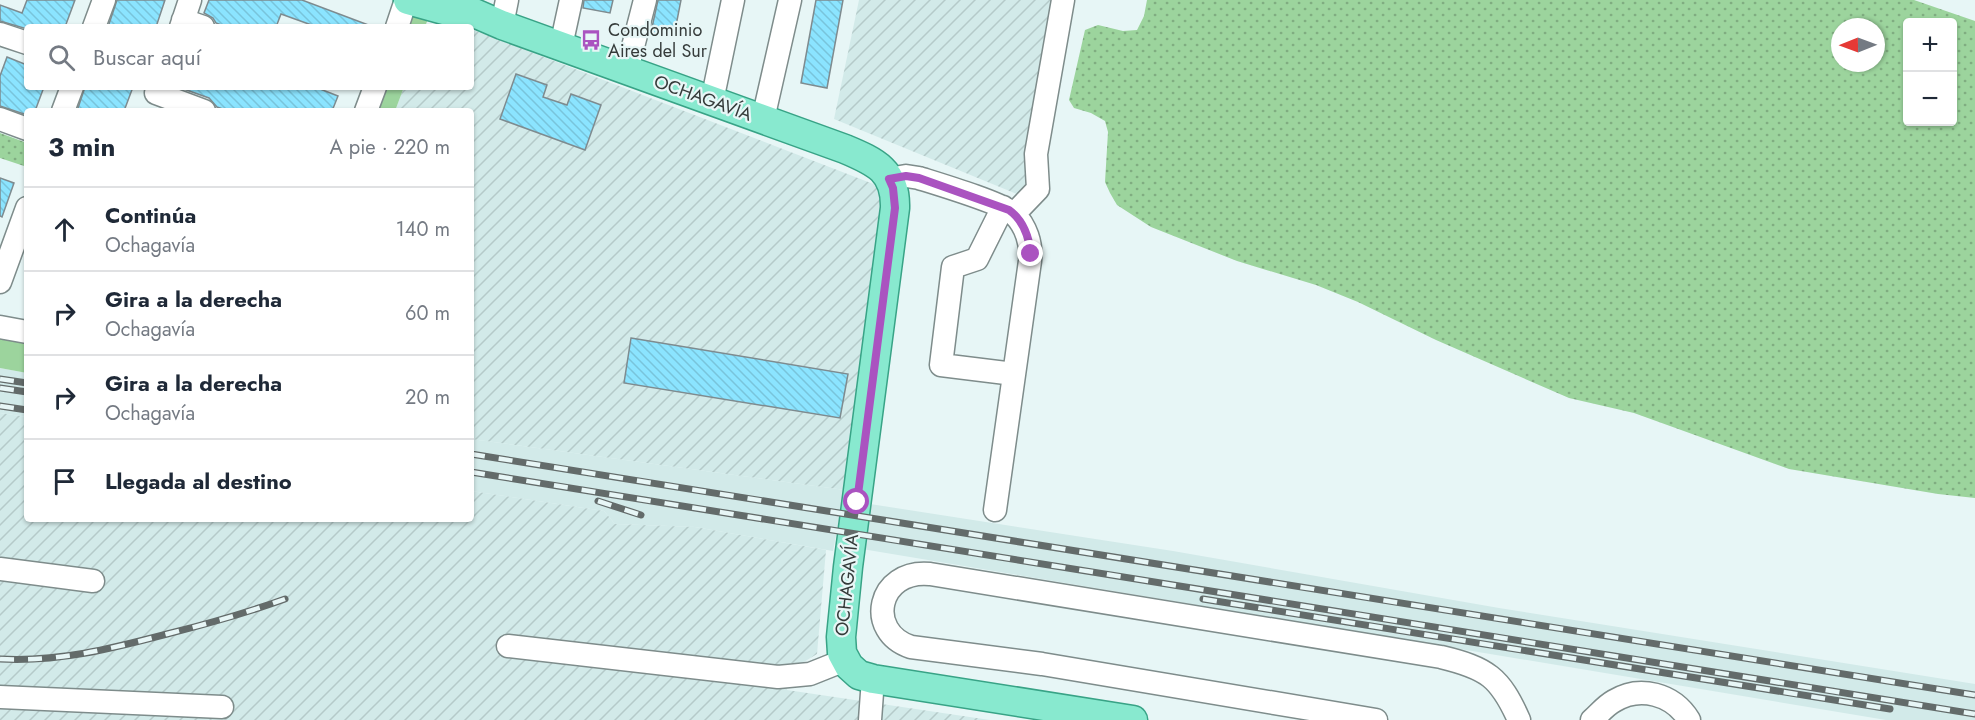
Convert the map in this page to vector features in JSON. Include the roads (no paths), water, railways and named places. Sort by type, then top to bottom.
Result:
[{"type":"main road","points":[[407,0],[505,13]]},
{"type":"main road","name":"OCHAGAVÍA","points":[[444,0],[505,13],[561,46],[871,160],[884,171],[893,188],[895,208],[841,637],[845,660],[859,675],[873,679],[1095,717],[1133,720]]},
{"type":"street","points":[[95,24],[104,0]]},
{"type":"street","points":[[398,24],[407,0]]},
{"type":"street","points":[[561,46],[571,0]]},
{"type":"street","points":[[627,70],[645,0]]},
{"type":"street","points":[[712,101],[733,0]]},
{"type":"street","points":[[763,119],[790,0]]},
{"type":"street","points":[[1014,374],[941,365],[953,267],[977,259],[1008,211],[1038,189],[1036,154],[1063,0]]},
{"type":"street","points":[[0,34],[24,42]]},
{"type":"street","points":[[64,108],[71,90]]},
{"type":"street","points":[[155,97],[194,108]]},
{"type":"street","points":[[0,119],[24,128]]},
{"type":"street","points":[[889,179],[906,176],[919,178],[1008,211],[1026,232],[1031,254],[995,510]]},
{"type":"street","points":[[0,282],[24,216]]},
{"type":"street","points":[[0,327],[24,331]]},
{"type":"street","points":[[0,569],[93,581]]},
{"type":"street","points":[[1376,720],[1042,664],[911,647],[898,641],[888,630],[883,614],[885,597],[888,589],[902,578],[920,573],[930,574],[1441,657],[1470,664],[1486,672],[1502,687],[1519,720]]},
{"type":"street","points":[[508,645],[778,677],[810,674],[845,660]]},
{"type":"street","points":[[870,720],[873,679]]},
{"type":"street","points":[[1592,720],[1614,701],[1642,693],[1661,696],[1670,701],[1689,720]]},
{"type":"street","points":[[0,697],[222,706]]},
{"type":"railway","points":[[0,379],[24,383]]},
{"type":"railway","points":[[0,388],[24,392]]},
{"type":"railway","points":[[0,406],[24,410]]},
{"type":"railway","points":[[474,454],[1975,695]]},
{"type":"railway","points":[[474,472],[1975,714]]},
{"type":"railway","points":[[598,501],[641,515]]},
{"type":"railway","points":[[0,659],[43,658],[105,649],[212,622],[285,599]]},
{"type":"railway","points":[[1203,599],[1890,709]]},
{"type":"place","name":"Condominio Aires del Sur","points":[[591,40]]}]
